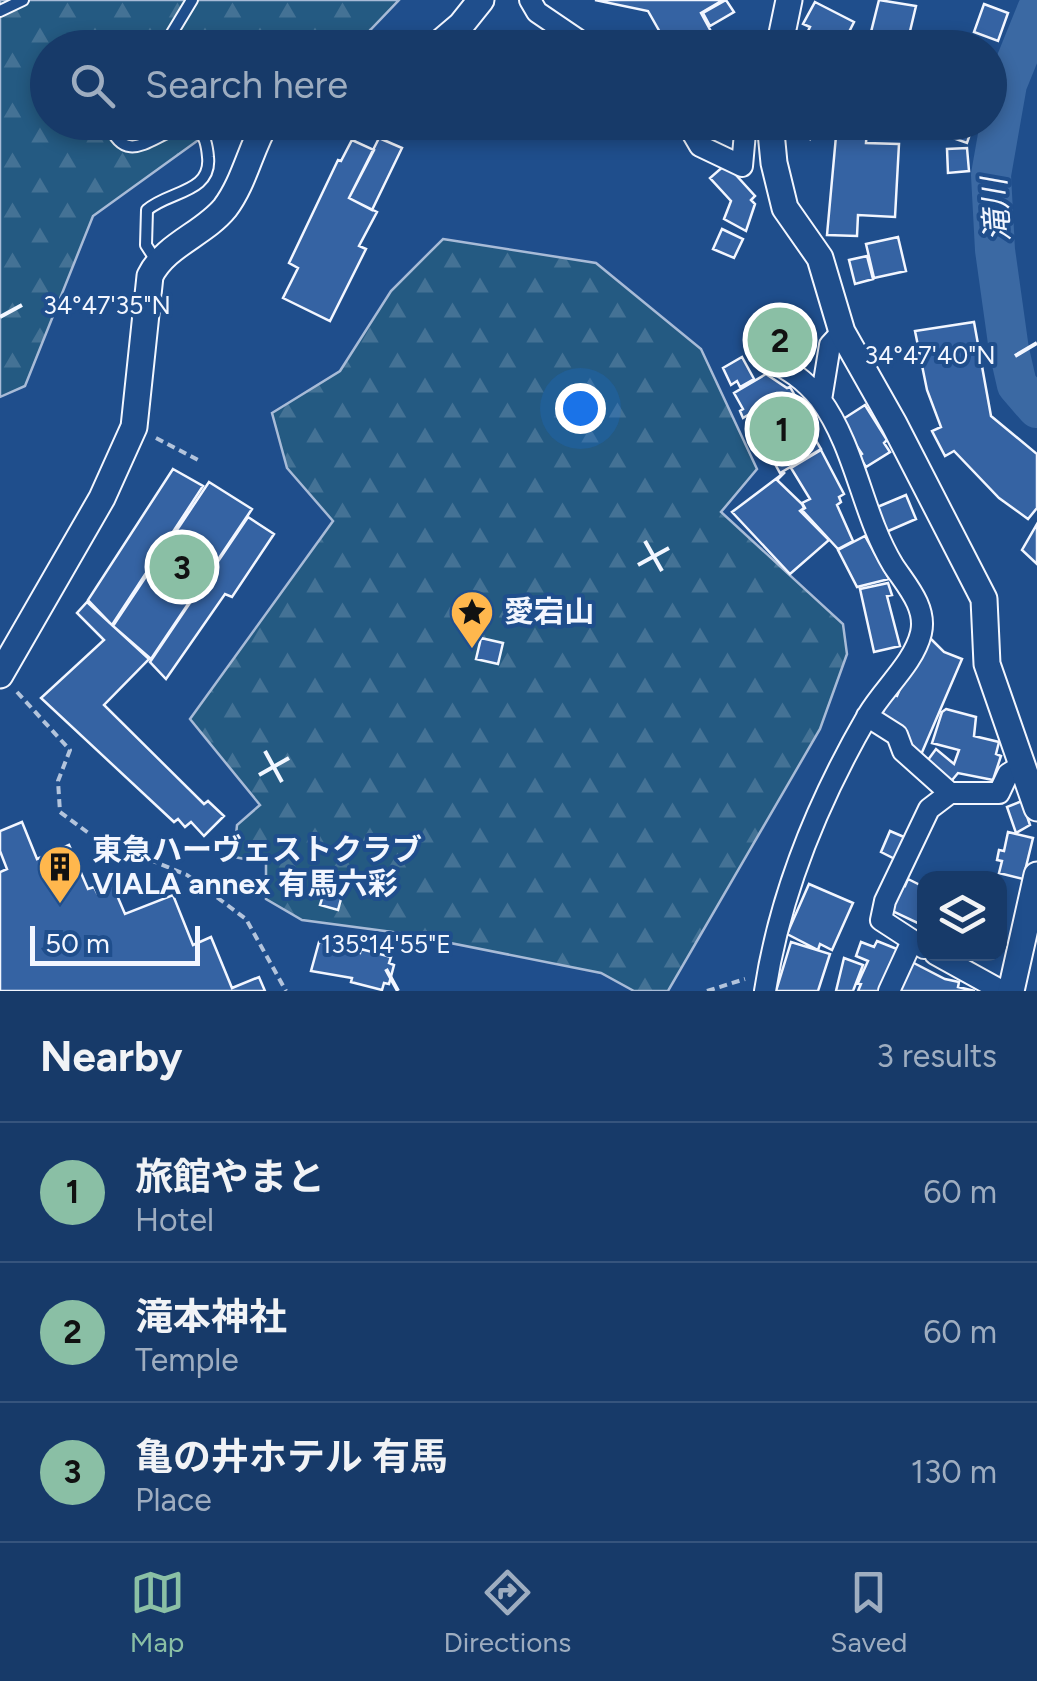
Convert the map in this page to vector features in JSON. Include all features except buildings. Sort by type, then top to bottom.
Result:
[{"type":"street","points":[[455,30],[481,0]]},
{"type":"street","points":[[530,0],[537,12],[564,30]]},
{"type":"street","points":[[783,30],[789,0]]},
{"type":"street","points":[[0,674],[85,530],[134,427],[150,276],[157,262],[221,213],[233,196],[258,140]]},
{"type":"street","points":[[696,140],[700,146],[742,166],[744,140]]},
{"type":"street","points":[[772,140],[786,208],[820,258],[842,332],[984,600],[988,664],[1037,808]]},
{"type":"street","points":[[821,400],[830,345],[842,332]]},
{"type":"street","points":[[758,983],[792,872],[868,716],[920,639],[922,625],[914,596],[877,537],[858,479],[821,400],[800,376],[766,358]]},
{"type":"street","points":[[868,716],[897,735],[902,751],[950,793]]},
{"type":"street","points":[[917,943],[881,920],[885,901],[929,809],[950,793],[1000,793],[1008,774],[1022,765]]},
{"type":"street","points":[[1011,991],[1037,874]]},
{"type":"street","points":[[888,991],[917,946]]},
{"type":"street","points":[[948,961],[1002,991]]},
{"type":"lane","points":[[0,12],[23,0]]},
{"type":"lane","points":[[174,30],[192,0]]},
{"type":"lane","points":[[117,140],[128,147],[151,140]]},
{"type":"lane","points":[[157,262],[146,245],[146,210],[158,199],[198,186],[206,178],[206,140]]},
{"type":"path","points":[[134,427],[200,461]]},
{"type":"path","points":[[0,674],[70,750],[58,781],[60,812],[118,854],[143,857],[187,875],[246,919],[286,991]]},
{"type":"path","points":[[707,991],[758,983]]},
{"type":"green space","points":[[0,0],[399,0],[370,30],[30,30],[30,140],[198,140],[93,216],[25,386],[0,397]]},
{"type":"green space","points":[[443,239],[596,263],[701,349],[757,469],[721,512],[843,624],[847,654],[820,729],[668,991],[634,991],[601,973],[400,933],[302,920],[266,899],[266,863],[234,857],[237,825],[260,805],[190,719],[333,521],[287,468],[272,413],[340,371],[391,291]]},
{"type":"waterway","name":"滝川","points":[[1007,84],[1037,10]]},
{"type":"waterway","name":"滝川","points":[[997,140],[991,175],[995,250],[1009,350],[1017,385],[1037,408]]},
{"type":"place","name":"滝本神社","points":[[780,340]]},
{"type":"place","name":"旅館やまと","points":[[782,429]]},
{"type":"place","name":"亀の井ホテル 有馬","points":[[182,567]]},
{"type":"place","name":"愛宕山","points":[[472,650]]},
{"type":"place","name":"東急ハーヴェストクラブ VIALA annex 有馬六彩","points":[[60,905]]}]
